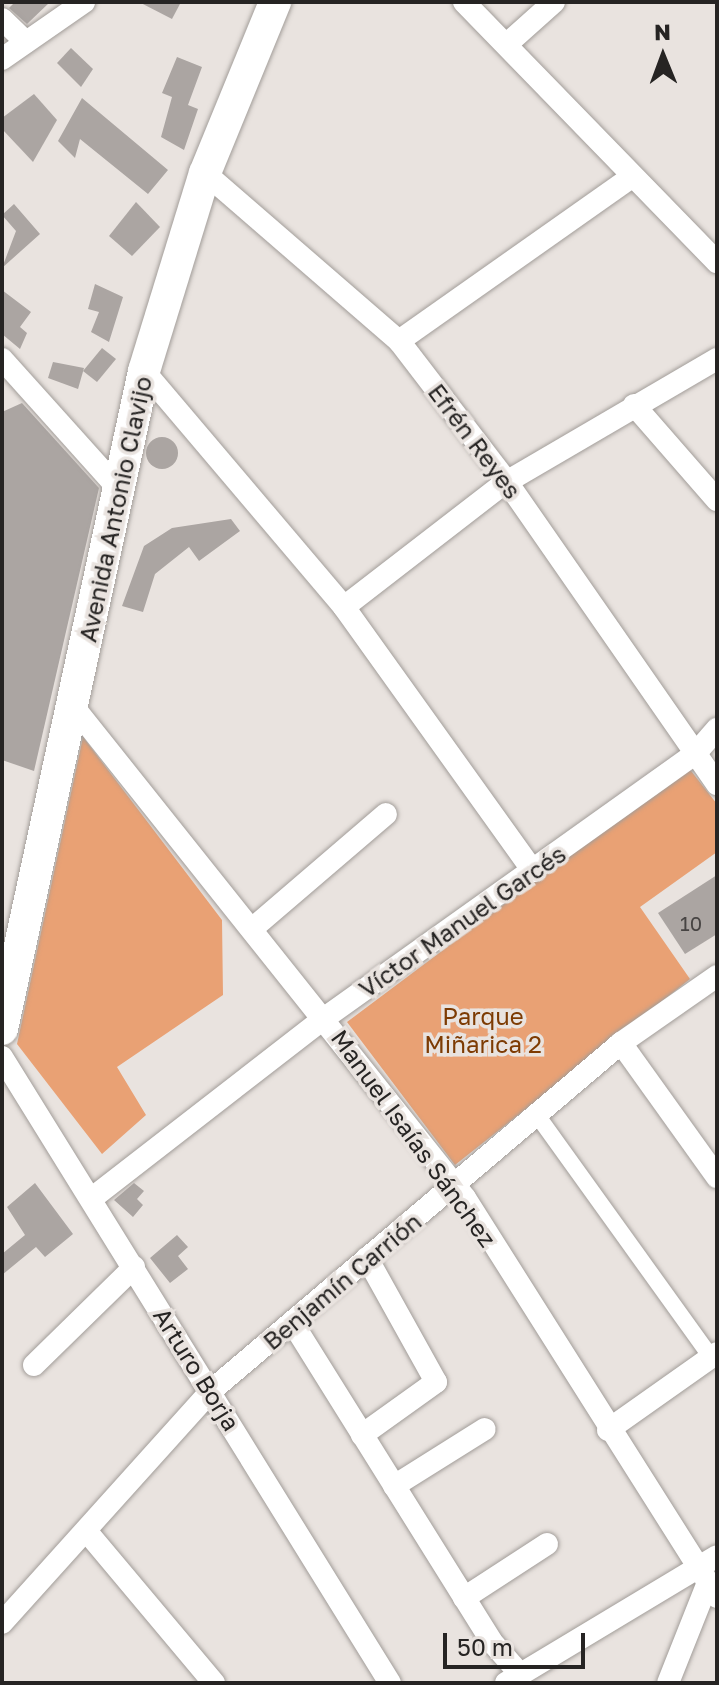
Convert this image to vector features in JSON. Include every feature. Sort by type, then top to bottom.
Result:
[{"type":"main road","name":"Avenida Antonio Clavijo","points":[[2,1029],[73,706],[116,486],[144,371],[205,173],[275,2]]},
{"type":"street","points":[[2,59],[84,2]]},
{"type":"street","points":[[464,2],[507,44],[629,179],[717,262]]},
{"type":"street","points":[[507,44],[554,2]]},
{"type":"street","points":[[2,19],[26,42]]},
{"type":"street","name":"Efrén Reyes","points":[[205,173],[399,341],[507,482],[717,784]]},
{"type":"street","points":[[399,341],[629,179]]},
{"type":"street","points":[[2,359],[116,486]]},
{"type":"street","points":[[344,607],[507,482],[717,359]]},
{"type":"street","points":[[144,371],[344,607],[533,871]]},
{"type":"street","points":[[634,405],[717,500]]},
{"type":"street","name":"Manuel Isaías Sánchez","points":[[73,706],[326,1017],[455,1186],[712,1591]]},
{"type":"street","name":"Víctor Manuel Garcés","points":[[91,1199],[326,1017],[696,753],[717,729]]},
{"type":"street","points":[[253,928],[386,814]]},
{"type":"street","name":"Benjamín Carrión","points":[[2,1623],[88,1533],[211,1390],[621,1043],[715,982]]},
{"type":"street","points":[[621,1043],[717,1177]]},
{"type":"street","name":"Arturo Borja","points":[[2,1057],[390,1683]]},
{"type":"street","points":[[537,1115],[715,1359],[608,1430]]},
{"type":"street","points":[[362,1435],[436,1382],[367,1258]]},
{"type":"street","points":[[34,1365],[134,1267]]},
{"type":"street","points":[[292,1322],[513,1678],[694,1565],[717,1556]]},
{"type":"street","points":[[394,1486],[485,1429]]},
{"type":"street","points":[[88,1533],[214,1683]]},
{"type":"street","points":[[464,1598],[547,1544]]},
{"type":"street","points":[[668,1683],[712,1591]]},
{"type":"green space","points":[[83,737],[222,920],[223,995],[117,1067],[146,1115],[102,1154],[17,1044]]},
{"type":"green space","name":"Parque Miñarica 2","points":[[688,767],[717,804],[717,852],[640,907],[690,979],[455,1165],[347,1022]]},
{"type":"building","points":[[15,2],[50,2],[27,24],[9,8]]},
{"type":"building","points":[[139,2],[181,2],[172,19]]},
{"type":"building","points":[[71,48],[93,69],[81,87],[57,63]]},
{"type":"building","points":[[177,57],[202,67],[188,105],[198,109],[184,150],[161,137],[172,97],[162,93]]},
{"type":"building","points":[[34,94],[57,120],[33,162],[2,129],[2,118]]},
{"type":"building","points":[[82,98],[168,170],[148,194],[80,139],[75,158],[58,141]]},
{"type":"building","points":[[136,202],[160,227],[132,256],[109,236]]},
{"type":"building","points":[[14,204],[40,234],[2,268],[16,231],[2,215]]},
{"type":"building","points":[[95,284],[123,297],[109,342],[91,332],[99,312],[88,309]]},
{"type":"building","points":[[2,290],[31,312],[20,327],[27,333],[20,349],[2,334]]},
{"type":"building","points":[[102,348],[116,359],[97,382],[83,371]]},
{"type":"building","points":[[53,362],[84,368],[78,389],[48,378]]},
{"type":"building","points":[[22,403],[99,488],[34,771],[2,760],[2,412]]},
{"type":"building","points":[[162,437],[174,441],[178,453],[174,465],[162,469],[150,465],[146,453],[150,441]]},
{"type":"building","points":[[231,519],[240,531],[199,561],[189,547],[155,574],[143,612],[122,606],[144,546],[172,528]]},
{"type":"building","points":[[717,875],[717,934],[685,954],[658,913]]},
{"type":"building","points":[[35,1183],[73,1234],[45,1257],[36,1247],[2,1275],[2,1254],[25,1235],[7,1207]]},
{"type":"building","points":[[134,1183],[144,1191],[137,1199],[143,1205],[133,1217],[114,1200]]},
{"type":"building","points":[[177,1235],[188,1247],[178,1256],[188,1269],[170,1283],[150,1258]]}]
